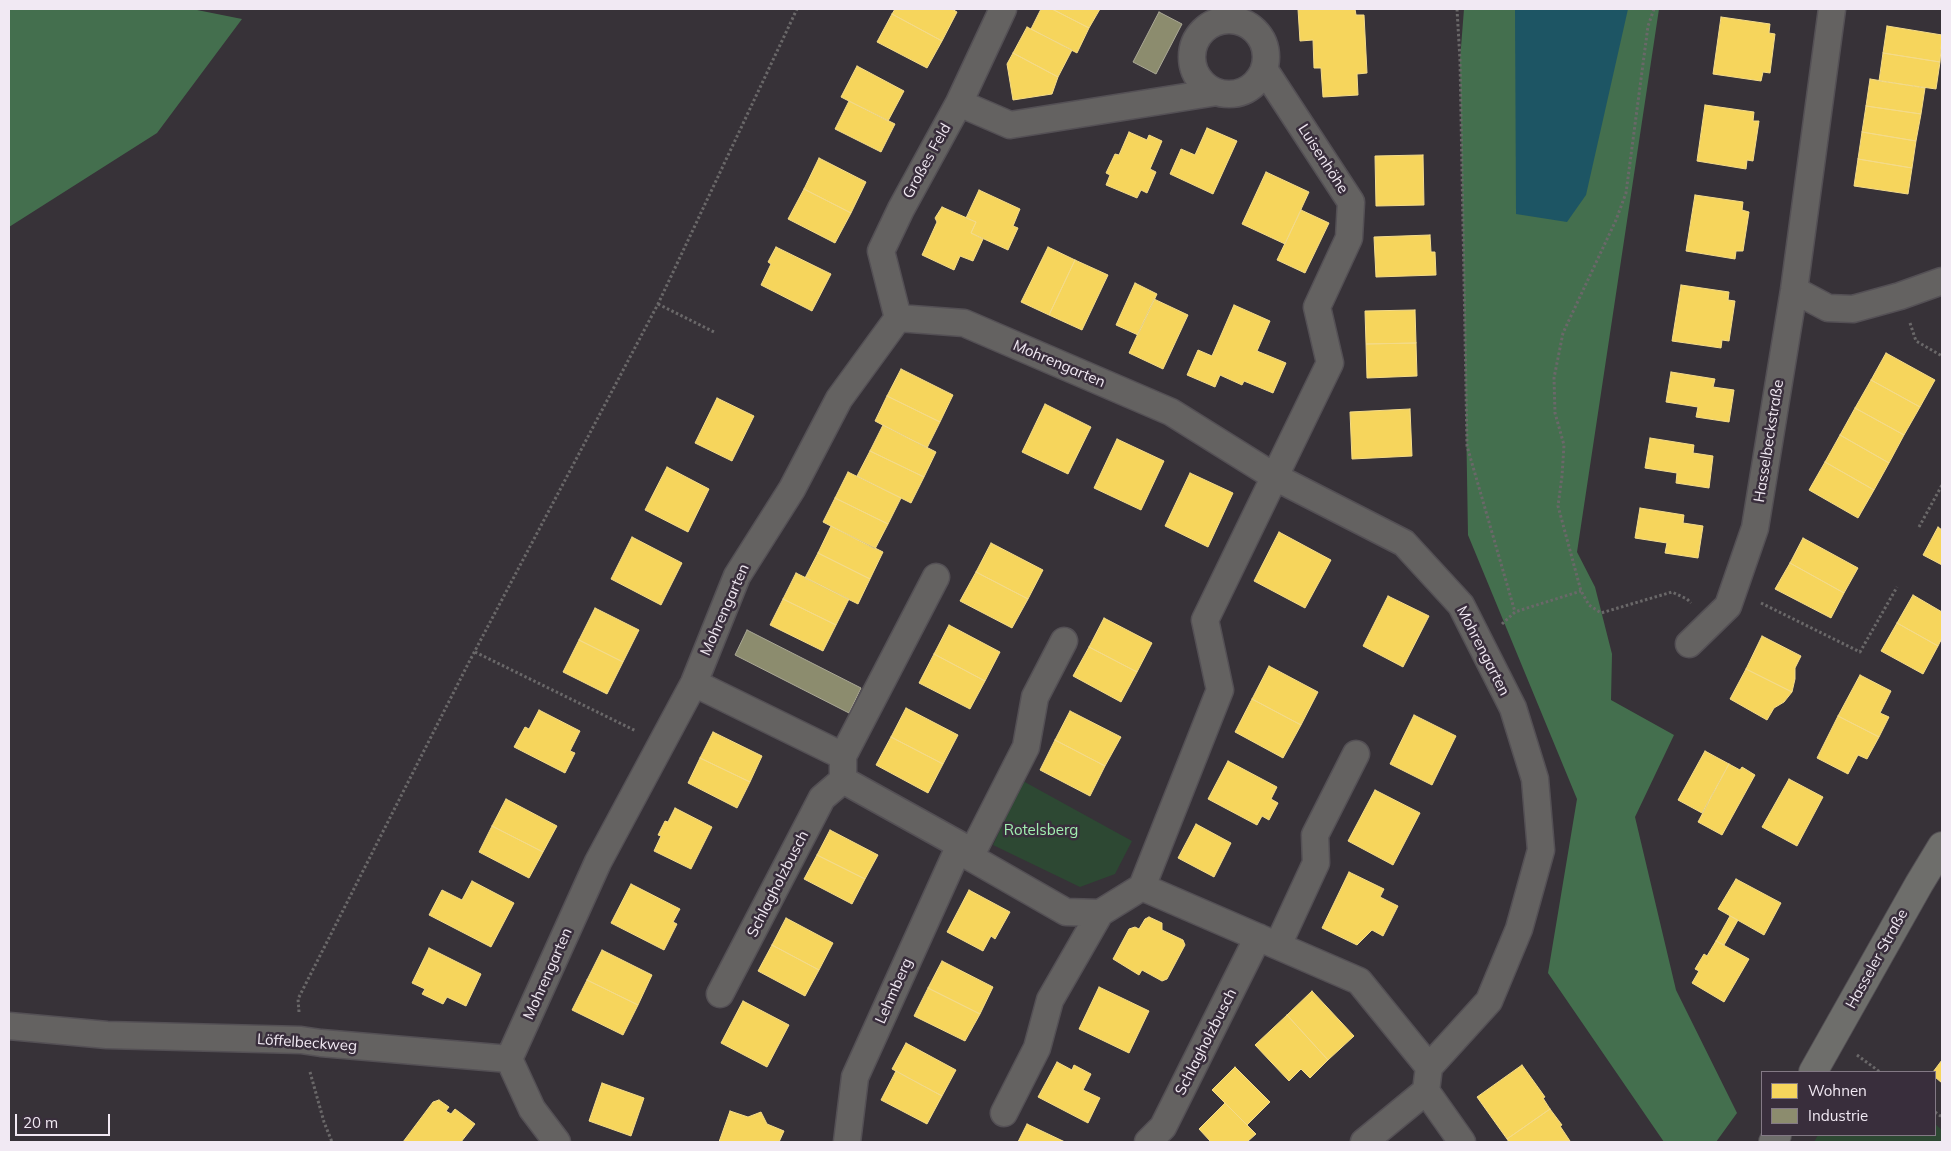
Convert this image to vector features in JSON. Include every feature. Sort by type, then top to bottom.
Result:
[{"type":"main road","name":"Hasseler Straße","points":[[1814,1071],[1942,846]]},
{"type":"street","name":"Großes Feld","points":[[898,318],[881,251],[901,209],[959,103],[1003,9]]},
{"type":"street","name":"Hasselbeckstraße","points":[[1689,644],[1728,606],[1755,528],[1794,290],[1832,9]]},
{"type":"street","points":[[959,103],[1010,125],[1217,92],[1231,94],[1245,90],[1257,81],[1264,69],[1266,54],[1262,40],[1254,28],[1239,15],[1212,23],[1201,32],[1193,45],[1191,59],[1195,73],[1204,85],[1217,92]]},
{"type":"street","name":"Luisenhöhe","points":[[1264,69],[1351,202],[1349,238],[1317,307],[1330,363],[1275,476]]},
{"type":"street","points":[[1794,290],[1828,308],[1853,309],[1900,296],[1942,281]]},
{"type":"street","name":"Mohrengarten","points":[[509,1059],[598,862],[694,682],[737,576],[792,489],[839,400],[898,318],[964,323],[1171,412],[1275,476],[1404,543],[1461,605],[1513,708],[1535,779],[1541,850],[1519,929],[1489,1001],[1428,1079],[1364,1142]]},
{"type":"street","points":[[1004,1113],[1037,1048],[1050,1000],[1100,913],[1142,887],[1220,690],[1205,620],[1275,476]]},
{"type":"street","name":"Schlagholzbusch","points":[[720,994],[822,798],[843,768],[936,576]]},
{"type":"street","points":[[965,851],[1026,747],[1035,697],[1064,641]]},
{"type":"street","points":[[694,682],[843,768],[965,851],[1066,912],[1100,913]]},
{"type":"street","name":"Schlagholzbusch","points":[[1148,1142],[1163,1127],[1268,941],[1316,863],[1316,836],[1356,754]]},
{"type":"street","name":"Lehmberg","points":[[847,1142],[856,1077],[965,851]]},
{"type":"street","points":[[1142,887],[1360,981],[1428,1079],[1462,1142]]},
{"type":"street","name":"Löffelbeckweg","points":[[9,1026],[107,1035],[301,1040],[509,1059]]},
{"type":"street","points":[[509,1059],[532,1109],[557,1142]]},
{"type":"path","points":[[332,1142],[324,1122],[301,1040],[298,999],[475,652],[658,304],[797,9]]},
{"type":"path","points":[[1457,9],[1460,60],[1467,446],[1515,612]]},
{"type":"path","points":[[1654,9],[1648,26],[1626,193],[1616,220],[1563,333],[1554,378],[1555,413],[1564,445],[1558,506],[1581,591],[1589,606],[1601,613],[1672,592],[1687,599],[1712,622]]},
{"type":"path","points":[[1900,296],[1916,341],[1942,356]]},
{"type":"path","points":[[658,304],[716,333]]},
{"type":"path","points":[[1919,526],[1942,485]]},
{"type":"path","points":[[1734,589],[1860,652],[1897,587]]},
{"type":"path","points":[[1521,610],[1581,591]]},
{"type":"path","points":[[475,652],[662,743]]},
{"type":"green space","points":[[9,9],[192,9],[242,19],[157,133],[9,227]]},
{"type":"green space","points":[[1464,9],[1659,9],[1577,552],[1595,587],[1612,654],[1611,700],[1674,735],[1635,817],[1676,990],[1737,1113],[1716,1142],[1664,1142],[1548,973],[1577,799],[1468,535],[1460,60]]},
{"type":"green space","name":"Rotelsberg","points":[[1023,781],[1132,841],[1115,874],[1080,887],[993,845]]},
{"type":"green space","points":[[1936,1125],[1942,1130],[1942,1142],[1814,1142],[1817,1136],[1936,1136]]},
{"type":"water","points":[[1515,9],[1628,9],[1586,195],[1567,222],[1516,214]]},
{"type":"building: Wohnen","points":[[895,9],[952,9],[957,12],[942,41],[892,14]]},
{"type":"building: Wohnen","points":[[1041,9],[1052,9],[1089,28],[1077,53],[1031,29]]},
{"type":"building: Wohnen","points":[[1052,9],[1100,9],[1089,28]]},
{"type":"building: Wohnen","points":[[1298,9],[1355,9],[1356,15],[1364,15],[1367,73],[1357,74],[1358,95],[1323,97],[1321,68],[1314,68],[1313,40],[1300,41]]},
{"type":"building: Wohnen","points":[[892,14],[942,41],[927,68],[877,42]]},
{"type":"building: Wohnen","points":[[1721,17],[1770,24],[1769,33],[1775,34],[1770,73],[1763,72],[1761,81],[1713,74]]},
{"type":"building: Wohnen","points":[[1887,26],[1942,35],[1940,62],[1883,53]]},
{"type":"building: Wohnen","points":[[1027,27],[1072,50],[1058,77],[1013,53]]},
{"type":"building: Wohnen","points":[[1013,53],[1058,77],[1052,94],[1013,100],[1007,64]]},
{"type":"building: Wohnen","points":[[1883,53],[1940,62],[1936,89],[1879,81]]},
{"type":"building: Wohnen","points":[[857,66],[904,91],[888,121],[841,97]]},
{"type":"building: Wohnen","points":[[1870,79],[1925,88],[1921,114],[1866,106]]},
{"type":"building: Wohnen","points":[[849,101],[895,124],[881,152],[835,129]]},
{"type":"building: Wohnen","points":[[1705,105],[1754,112],[1753,121],[1759,121],[1753,161],[1747,160],[1746,169],[1697,161]]},
{"type":"building: Wohnen","points":[[1866,106],[1921,114],[1916,141],[1862,132]]},
{"type":"building: Wohnen","points":[[1207,128],[1237,141],[1213,194],[1170,174],[1181,149],[1195,155]]},
{"type":"building: Wohnen","points":[[1129,132],[1147,140],[1149,135],[1162,141],[1150,169],[1156,172],[1147,193],[1141,190],[1137,198],[1106,185],[1110,175],[1106,173],[1115,154],[1119,155]]},
{"type":"building: Wohnen","points":[[1862,132],[1916,141],[1912,168],[1858,159]]},
{"type":"building: Wohnen","points":[[1423,155],[1424,205],[1376,206],[1375,156]]},
{"type":"building: Wohnen","points":[[819,158],[866,182],[851,213],[804,189]]},
{"type":"building: Wohnen","points":[[1858,159],[1912,168],[1908,194],[1854,186]]},
{"type":"building: Wohnen","points":[[1266,172],[1309,192],[1285,244],[1242,224]]},
{"type":"building: Wohnen","points":[[804,189],[851,213],[835,243],[788,219]]},
{"type":"building: Wohnen","points":[[979,190],[1020,209],[1013,226],[1018,228],[1008,250],[971,233],[976,222],[966,218]]},
{"type":"building: Wohnen","points":[[1695,195],[1743,202],[1742,210],[1749,212],[1743,251],[1736,251],[1735,259],[1686,251]]},
{"type":"building: Wohnen","points":[[942,207],[976,222],[971,233],[983,239],[973,261],[960,256],[954,270],[922,255],[937,222],[935,218]]},
{"type":"building: Wohnen","points":[[1301,210],[1329,223],[1305,273],[1277,260]]},
{"type":"building: Wohnen","points":[[1430,235],[1431,252],[1435,252],[1436,275],[1376,277],[1374,237]]},
{"type":"building: Wohnen","points":[[776,247],[831,274],[812,311],[761,285],[771,264],[768,262]]},
{"type":"building: Wohnen","points":[[1048,247],[1075,260],[1049,315],[1021,302]]},
{"type":"building: Wohnen","points":[[1075,260],[1108,275],[1082,330],[1049,315]]},
{"type":"building: Wohnen","points":[[1135,283],[1157,294],[1138,335],[1116,325]]},
{"type":"building: Wohnen","points":[[1681,285],[1729,292],[1728,300],[1735,301],[1729,341],[1722,340],[1721,348],[1672,341]]},
{"type":"building: Wohnen","points":[[1154,299],[1188,315],[1163,369],[1129,353]]},
{"type":"building: Wohnen","points":[[1234,305],[1270,321],[1257,351],[1286,363],[1273,393],[1244,381],[1242,385],[1220,375],[1215,387],[1187,375],[1198,350],[1212,356]]},
{"type":"building: Wohnen","points":[[1415,310],[1416,343],[1366,344],[1365,311]]},
{"type":"building: Wohnen","points":[[1416,343],[1417,376],[1367,378],[1366,344]]},
{"type":"building: Wohnen","points":[[1886,353],[1935,380],[1920,407],[1871,380]]},
{"type":"building: Wohnen","points":[[901,369],[953,395],[940,422],[887,396]]},
{"type":"building: Wohnen","points":[[1671,372],[1715,379],[1713,387],[1734,390],[1729,422],[1696,417],[1698,407],[1666,402]]},
{"type":"building: Wohnen","points":[[1871,380],[1920,407],[1904,435],[1855,408]]},
{"type":"building: Wohnen","points":[[887,396],[940,422],[927,448],[875,421]]},
{"type":"building: Wohnen","points":[[717,398],[754,416],[732,461],[695,443]]},
{"type":"building: Wohnen","points":[[1045,404],[1091,427],[1068,474],[1022,452]]},
{"type":"building: Wohnen","points":[[1855,408],[1904,435],[1889,463],[1840,435]]},
{"type":"building: Wohnen","points":[[1410,409],[1412,456],[1352,459],[1350,412]]},
{"type":"building: Wohnen","points":[[883,425],[936,452],[924,477],[870,451]]},
{"type":"building: Wohnen","points":[[1840,435],[1889,463],[1874,490],[1825,462]]},
{"type":"building: Wohnen","points":[[1650,438],[1694,445],[1693,453],[1713,456],[1709,488],[1676,483],[1677,473],[1645,468]]},
{"type":"building: Wohnen","points":[[1117,439],[1164,461],[1141,510],[1094,488]]},
{"type":"building: Wohnen","points":[[870,451],[924,477],[911,503],[857,476]]},
{"type":"building: Wohnen","points":[[1825,462],[1874,490],[1858,518],[1809,490]]},
{"type":"building: Wohnen","points":[[667,467],[709,489],[688,532],[645,510]]},
{"type":"building: Wohnen","points":[[848,472],[901,498],[888,524],[835,498]]},
{"type":"building: Wohnen","points":[[1190,473],[1233,493],[1208,547],[1165,526]]},
{"type":"building: Wohnen","points":[[835,498],[888,524],[875,549],[823,522]]},
{"type":"building: Wohnen","points":[[1640,508],[1684,515],[1683,523],[1703,526],[1698,558],[1665,553],[1667,543],[1635,538]]},
{"type":"building: Wohnen","points":[[831,526],[883,552],[870,579],[818,553]]},
{"type":"building: Wohnen","points":[[1938,527],[1942,530],[1942,565],[1923,555]]},
{"type":"building: Wohnen","points":[[1279,532],[1331,560],[1305,608],[1254,581]]},
{"type":"building: Wohnen","points":[[632,537],[682,563],[661,605],[611,579]]},
{"type":"building: Wohnen","points":[[1803,538],[1858,568],[1844,593],[1790,563]]},
{"type":"building: Wohnen","points":[[991,543],[1043,570],[1028,599],[976,572]]},
{"type":"building: Wohnen","points":[[818,553],[870,579],[858,604],[805,578]]},
{"type":"building: Wohnen","points":[[1790,563],[1844,593],[1831,618],[1775,589]]},
{"type":"building: Wohnen","points":[[976,572],[1028,599],[1012,628],[960,601]]},
{"type":"building: Wohnen","points":[[796,573],[849,599],[836,625],[783,599]]},
{"type":"building: Wohnen","points":[[1913,595],[1942,612],[1942,638],[1938,646],[1897,623]]},
{"type":"building: Wohnen","points":[[1388,596],[1429,616],[1403,667],[1363,646]]},
{"type":"building: Wohnen","points":[[783,599],[836,625],[823,651],[770,625]]},
{"type":"building: Wohnen","points":[[595,608],[639,630],[623,662],[579,640]]},
{"type":"building: Wohnen","points":[[1104,618],[1152,643],[1137,672],[1089,647]]},
{"type":"building: Wohnen","points":[[1897,623],[1938,646],[1923,674],[1881,651]]},
{"type":"building: Wohnen","points":[[949,625],[1000,652],[985,681],[934,654]]},
{"type":"building: Wohnen","points":[[1762,636],[1801,656],[1795,668],[1792,692],[1746,669]]},
{"type":"building: Wohnen","points":[[579,640],[623,662],[607,694],[563,672]]},
{"type":"building: Wohnen","points":[[1089,647],[1137,672],[1121,702],[1073,676]]},
{"type":"building: Wohnen","points":[[934,654],[985,681],[970,709],[919,683]]},
{"type":"building: Wohnen","points":[[1269,666],[1318,692],[1301,725],[1252,699]]},
{"type":"building: Wohnen","points":[[1746,669],[1792,692],[1784,702],[1774,708],[1767,720],[1730,699]]},
{"type":"building: Wohnen","points":[[1860,675],[1891,691],[1880,713],[1889,717],[1879,737],[1838,716]]},
{"type":"building: Wohnen","points":[[1252,699],[1301,725],[1283,758],[1235,732]]},
{"type":"building: Wohnen","points":[[906,708],[958,735],[943,764],[891,737]]},
{"type":"building: Wohnen","points":[[539,710],[580,731],[570,751],[575,753],[565,773],[514,747],[525,727],[529,729]]},
{"type":"building: Wohnen","points":[[1070,711],[1121,737],[1105,766],[1055,740]]},
{"type":"building: Wohnen","points":[[1414,715],[1456,736],[1432,785],[1390,764]]},
{"type":"building: Wohnen","points":[[1838,716],[1879,737],[1867,759],[1858,755],[1848,774],[1817,758]]},
{"type":"building: Wohnen","points":[[713,732],[762,756],[750,782],[700,758]]},
{"type":"building: Wohnen","points":[[891,737],[943,764],[928,793],[876,765]]},
{"type":"building: Wohnen","points":[[1055,740],[1105,766],[1090,796],[1040,770]]},
{"type":"building: Wohnen","points":[[1705,751],[1729,764],[1702,813],[1678,800]]},
{"type":"building: Wohnen","points":[[700,758],[750,782],[737,808],[688,783]]},
{"type":"building: Wohnen","points":[[1228,761],[1277,787],[1271,799],[1278,803],[1269,820],[1262,816],[1257,825],[1208,799]]},
{"type":"building: Wohnen","points":[[1729,764],[1740,770],[1742,767],[1755,775],[1722,835],[1698,822]]},
{"type":"building: Wohnen","points":[[1789,779],[1823,797],[1797,846],[1762,827]]},
{"type":"building: Wohnen","points":[[1375,790],[1420,813],[1393,865],[1348,841]]},
{"type":"building: Wohnen","points":[[506,799],[557,826],[543,852],[492,826]]},
{"type":"building: Wohnen","points":[[675,808],[712,827],[691,869],[654,851],[661,836],[658,835],[665,821],[668,822]]},
{"type":"building: Wohnen","points":[[1196,824],[1231,843],[1214,877],[1178,858]]},
{"type":"building: Wohnen","points":[[492,826],[543,852],[529,878],[479,852]]},
{"type":"building: Wohnen","points":[[830,830],[878,855],[865,879],[817,855]]},
{"type":"building: Wohnen","points":[[817,855],[865,879],[852,904],[804,879]]},
{"type":"building: Wohnen","points":[[1349,872],[1384,889],[1380,897],[1398,906],[1383,936],[1372,930],[1357,945],[1322,928]]},
{"type":"building: Wohnen","points":[[1736,879],[1781,903],[1764,935],[1718,909]]},
{"type":"building: Wohnen","points":[[472,881],[514,903],[491,947],[429,915],[442,890],[462,900]]},
{"type":"building: Wohnen","points":[[631,884],[680,909],[673,922],[677,924],[664,950],[611,923]]},
{"type":"building: Wohnen","points":[[969,890],[1010,912],[995,939],[991,936],[983,951],[947,932]]},
{"type":"building: Wohnen","points":[[1730,916],[1738,920],[1724,945],[1716,941]]},
{"type":"building: Wohnen","points":[[1149,917],[1162,923],[1162,930],[1183,940],[1185,945],[1167,979],[1162,981],[1142,970],[1139,975],[1113,959],[1129,929],[1135,927],[1139,929],[1145,919]]},
{"type":"building: Wohnen","points":[[786,918],[833,943],[819,970],[772,945]]},
{"type":"building: Wohnen","points":[[1716,941],[1749,959],[1724,1002],[1692,983],[1699,971],[1695,969],[1704,954],[1707,956]]},
{"type":"building: Wohnen","points":[[772,945],[819,970],[805,996],[758,971]]},
{"type":"building: Wohnen","points":[[429,948],[481,974],[466,1006],[447,997],[443,1004],[422,994],[425,989],[412,983]]},
{"type":"building: Wohnen","points":[[602,950],[652,975],[638,1005],[587,980]]},
{"type":"building: Wohnen","points":[[942,961],[993,987],[980,1014],[928,988]]},
{"type":"building: Wohnen","points":[[587,980],[638,1005],[623,1035],[572,1010]]},
{"type":"building: Wohnen","points":[[1099,987],[1149,1011],[1129,1053],[1079,1029]]},
{"type":"building: Wohnen","points":[[928,988],[980,1014],[965,1041],[914,1016]]},
{"type":"building: Wohnen","points":[[1312,991],[1354,1036],[1328,1060],[1287,1015]]},
{"type":"building: Wohnen","points":[[743,1001],[789,1025],[767,1067],[721,1043]]},
{"type":"building: Wohnen","points":[[1287,1015],[1328,1060],[1310,1078],[1301,1069],[1289,1081],[1255,1045]]},
{"type":"building: Wohnen","points":[[906,1043],[956,1070],[942,1096],[892,1069]]},
{"type":"building: Wohnen","points":[[1942,1060],[1942,1083],[1936,1078],[1936,1071],[1934,1071]]},
{"type":"building: Wohnen","points":[[1057,1062],[1072,1070],[1074,1065],[1091,1074],[1083,1090],[1100,1098],[1088,1123],[1038,1097]]},
{"type":"building: Wohnen","points":[[1522,1065],[1545,1097],[1543,1098],[1550,1109],[1507,1139],[1477,1097]]},
{"type":"building: Wohnen","points":[[1235,1067],[1270,1102],[1247,1125],[1212,1090]]},
{"type":"building: Wohnen","points":[[896,1071],[942,1096],[927,1124],[881,1100]]},
{"type":"building: Wohnen","points":[[602,1083],[644,1098],[631,1136],[589,1121]]},
{"type":"building: Wohnen","points":[[439,1100],[449,1107],[446,1111],[451,1114],[455,1109],[475,1124],[461,1142],[403,1142],[433,1102]]},
{"type":"building: Wohnen","points":[[1225,1103],[1256,1134],[1247,1142],[1211,1142],[1199,1129]]},
{"type":"building: Wohnen","points":[[1550,1109],[1562,1125],[1560,1126],[1570,1141],[1509,1142],[1507,1139]]},
{"type":"building: Wohnen","points":[[730,1111],[748,1117],[761,1112],[767,1124],[784,1131],[779,1142],[719,1142]]},
{"type":"building: Wohnen","points":[[1027,1124],[1065,1142],[1018,1142]]},
{"type":"building: Industrie","points":[[1159,12],[1182,24],[1156,74],[1133,62]]},
{"type":"building: Industrie","points":[[747,630],[861,688],[849,713],[735,655]]}]
